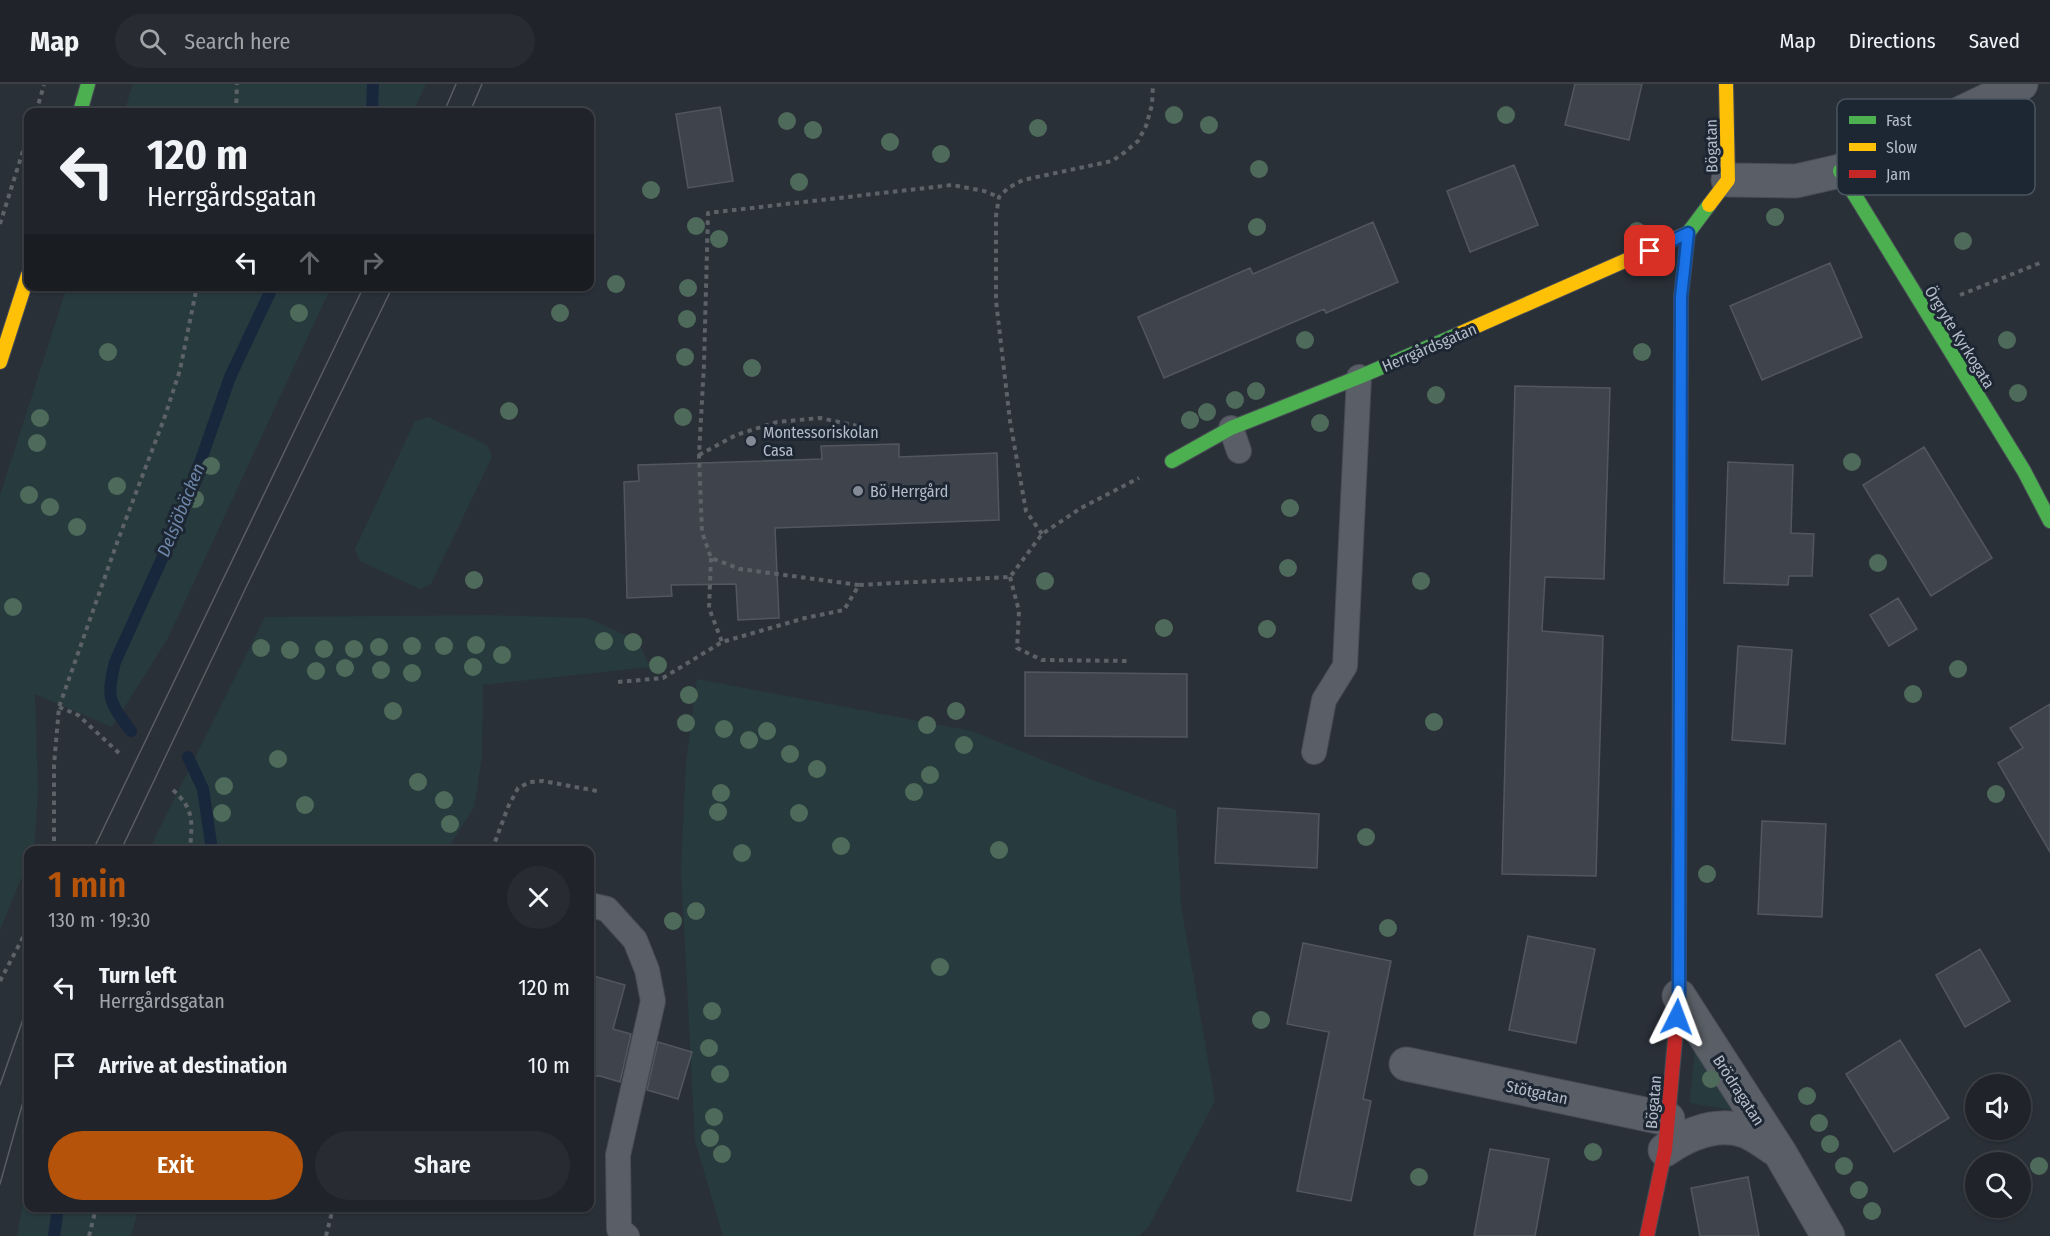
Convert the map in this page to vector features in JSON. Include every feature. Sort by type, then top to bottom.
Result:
[{"type":"street","points":[[81,108],[88,84]]},
{"type":"street","name":"Bögatan","points":[[1647,1236],[1667,1135],[1679,996],[1681,308],[1688,233],[1728,180],[1726,84]]},
{"type":"street","points":[[1990,99],[2021,84]]},
{"type":"street","points":[[1728,180],[1796,181],[1837,172]]},
{"type":"street","name":"Örgryte Kyrkogata","points":[[1855,195],[2024,471],[2050,521]]},
{"type":"street","name":"Herrgårdsgatan","points":[[1172,461],[1235,440],[1359,377],[1688,233]]},
{"type":"street","points":[[0,362],[24,287]]},
{"type":"street","name":"Brödragatan","points":[[1679,996],[1780,1153],[1828,1236]]},
{"type":"street","name":"Stötgatan","points":[[1406,1064],[1667,1135]]},
{"type":"street","name":"Brödragatan","points":[[1667,1135],[1681,1139],[1717,1127],[1746,1131],[1780,1153]]},
{"type":"lane","points":[[1314,752],[1324,700],[1345,666],[1359,377]]},
{"type":"lane","points":[[594,906],[607,909],[635,940],[647,970],[652,1001],[618,1155],[619,1229],[627,1236]]},
{"type":"path","points":[[37,108],[45,84]]},
{"type":"path","points":[[236,108],[237,84]]},
{"type":"path","points":[[1042,534],[1026,511],[1010,421],[996,301],[996,216],[999,197],[1008,188],[1023,180],[1112,161],[1125,152],[1138,141],[1146,126],[1152,105],[1153,84]]},
{"type":"path","points":[[0,224],[24,148]]},
{"type":"path","points":[[722,642],[709,608],[711,558],[702,532],[699,455],[708,213],[952,184],[984,190],[999,197]]},
{"type":"path","points":[[1924,310],[2040,263]]},
{"type":"path","points":[[54,846],[54,765],[59,707],[164,419],[180,370],[196,291]]},
{"type":"path","points":[[699,455],[736,435],[777,422],[820,418],[862,427]]},
{"type":"path","points":[[1010,577],[1042,534],[1081,508],[1172,461]]},
{"type":"path","points":[[711,558],[740,569],[859,585],[1010,577]]},
{"type":"path","points":[[1010,577],[1019,611],[1017,648],[1042,660],[1130,661]]},
{"type":"path","points":[[618,682],[663,678],[722,642],[805,618],[844,610],[859,585]]},
{"type":"path","points":[[59,707],[78,715],[120,754]]},
{"type":"path","points":[[493,846],[508,807],[519,788],[530,782],[543,781],[597,791]]},
{"type":"path","points":[[173,790],[186,802],[191,817],[190,846]]},
{"type":"path","points":[[0,981],[24,936]]},
{"type":"path","points":[[89,1236],[95,1212]]},
{"type":"path","points":[[326,1236],[332,1212]]},
{"type":"green space","points":[[133,84],[426,84],[415,108],[125,108]]},
{"type":"green space","points":[[66,291],[329,291],[168,638],[112,727],[35,694],[38,792],[34,846],[24,846],[24,872],[0,930],[0,495]]},
{"type":"green space","points":[[428,417],[487,445],[492,457],[431,584],[420,589],[360,561],[355,549],[415,421]]},
{"type":"green space","points":[[488,615],[588,618],[638,641],[650,667],[483,685],[482,757],[474,807],[450,846],[151,846],[265,617]]},
{"type":"green space","points":[[697,679],[972,731],[1090,779],[1176,810],[1181,905],[1215,1101],[1149,1226],[1139,1236],[723,1236],[695,1141],[681,869],[686,763]]},
{"type":"green space","points":[[1696,1035],[1738,1108],[1733,1110],[1690,1103]]},
{"type":"green space","points":[[24,1197],[24,1212],[138,1212],[131,1236],[17,1236]]},
{"type":"building","points":[[1575,84],[1642,84],[1629,140],[1565,125]]},
{"type":"building","points":[[720,107],[733,181],[688,188],[676,114]]},
{"type":"building","points":[[1514,165],[1538,225],[1470,252],[1447,191]]},
{"type":"building","points":[[1373,222],[1398,282],[1326,313],[1324,309],[1164,378],[1138,317],[1250,268],[1253,274]]},
{"type":"building","points":[[1830,263],[1862,337],[1762,380],[1730,306]]},
{"type":"building","points":[[1515,386],[1610,388],[1604,579],[1545,577],[1542,631],[1603,636],[1596,876],[1502,874]]},
{"type":"building","points":[[899,444],[899,457],[997,453],[999,520],[775,528],[779,618],[738,620],[736,584],[671,585],[672,596],[627,598],[624,482],[639,481],[638,465],[822,459],[821,446]]},
{"type":"building","points":[[1924,447],[1992,558],[1931,596],[1863,485]]},
{"type":"building","points":[[1728,462],[1793,465],[1791,533],[1814,534],[1812,576],[1789,576],[1788,585],[1724,583]]},
{"type":"building","points":[[1898,598],[1917,629],[1889,646],[1870,615]]},
{"type":"building","points":[[1738,646],[1792,650],[1785,744],[1732,740]]},
{"type":"building","points":[[1025,672],[1187,674],[1187,737],[1025,736]]},
{"type":"building","points":[[2050,704],[2050,852],[1998,763],[2023,748],[2010,728]]},
{"type":"building","points":[[1218,808],[1319,814],[1317,868],[1215,863]]},
{"type":"building","points":[[1762,821],[1826,824],[1822,917],[1758,914]]},
{"type":"building","points":[[1528,936],[1595,949],[1576,1043],[1509,1030]]},
{"type":"building","points":[[1303,943],[1391,961],[1363,1099],[1371,1101],[1351,1201],[1297,1191],[1329,1032],[1287,1024]]},
{"type":"building","points":[[1980,949],[2010,1001],[1965,1027],[1936,975]]},
{"type":"building","points":[[594,976],[625,985],[613,1029],[631,1034],[620,1082],[594,1076]]},
{"type":"building","points":[[1900,1040],[1949,1118],[1894,1152],[1846,1074]]},
{"type":"building","points":[[658,1042],[692,1052],[678,1099],[647,1090]]},
{"type":"building","points":[[1490,1149],[1549,1159],[1535,1236],[1474,1236]]},
{"type":"building","points":[[1748,1177],[1759,1236],[1700,1236],[1691,1188]]},
{"type":"waterway","name":"Delsjöbäcken","points":[[372,108],[373,84]]},
{"type":"waterway","name":"Delsjöbäcken","points":[[131,731],[111,699],[115,662],[181,517],[230,377],[271,291]]},
{"type":"waterway","name":"Delsjöbäcken","points":[[188,757],[203,789],[211,846]]},
{"type":"waterway","name":"Delsjöbäcken","points":[[54,1236],[57,1212]]},
{"type":"tram line","points":[[446,108],[456,84]]},
{"type":"tram line","points":[[472,108],[482,84]]},
{"type":"tram line","points":[[95,846],[362,291]]},
{"type":"tram line","points":[[123,846],[391,291]]},
{"type":"tram line","points":[[0,1085],[24,1016]]},
{"type":"tram line","points":[[0,1184],[24,1098]]},
{"type":"traffic: fast","points":[[81,108],[88,84]]},
{"type":"traffic: fast","points":[[1855,195],[2024,471],[2050,521]]},
{"type":"traffic: fast","points":[[1680,615],[1681,297],[1688,233],[1709,205]]},
{"type":"traffic: fast","points":[[1172,461],[1231,428],[1461,333]]},
{"type":"traffic: slow","points":[[1709,205],[1728,180],[1726,84]]},
{"type":"traffic: slow","points":[[1461,333],[1688,233]]},
{"type":"traffic: slow","points":[[0,362],[24,287]]},
{"type":"traffic: slow","points":[[1679,956],[1680,615]]},
{"type":"traffic: jam","points":[[1647,1236],[1665,1150],[1679,996],[1679,956]]},
{"type":"place","name":"Montessoriskolan Casa","points":[[751,441]]},
{"type":"place","name":"Bö Herrgård","points":[[858,491]]},
{"type":"route","points":[[1650,251],[1688,233],[1681,297],[1679,996],[1677,1017]]}]
